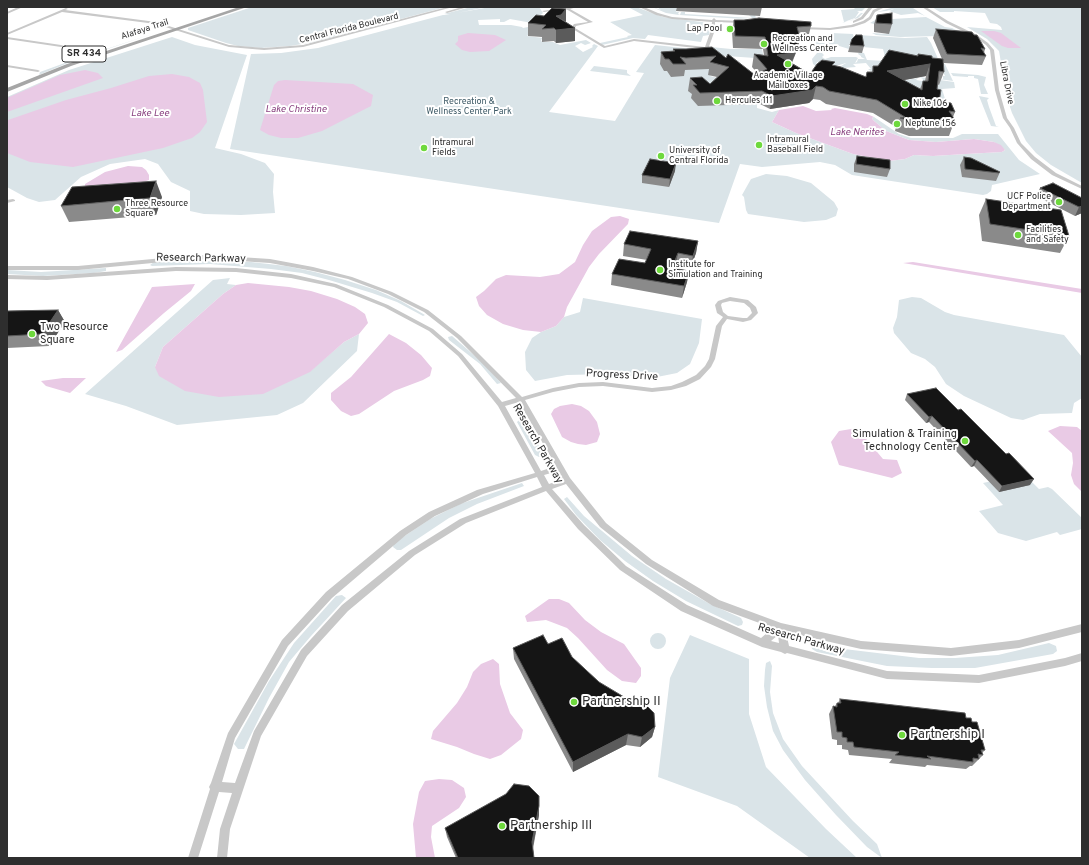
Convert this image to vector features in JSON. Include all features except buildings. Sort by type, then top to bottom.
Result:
[{"type":"main road","name":"Alafaya Trail","points":[[7,90],[68,65],[231,7]]},
{"type":"main road","name":"Alafaya Trail","points":[[7,83],[88,53],[244,7]]},
{"type":"main road","points":[[24,83],[36,75],[38,71]]},
{"type":"street","points":[[7,13],[21,7]]},
{"type":"street","points":[[7,34],[71,7]]},
{"type":"street","name":"Central Florida Boulevard","points":[[143,21],[229,46],[251,49],[284,48],[321,42],[451,7]]},
{"type":"street","name":"Central Florida Boulevard","points":[[62,11],[156,23],[224,48],[246,51],[278,52],[313,48],[466,7]]},
{"type":"street","points":[[543,15],[543,9],[568,9],[575,7]]},
{"type":"street","points":[[641,7],[672,18],[746,21]]},
{"type":"street","points":[[649,7],[670,15],[714,20]]},
{"type":"street","points":[[871,7],[863,16],[851,23],[818,27],[798,26],[823,29],[844,28],[861,24],[870,18],[874,11],[883,7]]},
{"type":"street","name":"Libra Drive","points":[[924,7],[947,22],[976,36],[987,44],[992,50],[997,90],[1005,118],[1012,128],[1019,143],[1033,158],[1054,174],[1082,188]]},
{"type":"street","points":[[568,9],[591,22],[575,25],[573,28],[604,47],[634,40],[706,48]]},
{"type":"street","points":[[863,16],[870,18]]},
{"type":"street","points":[[704,56],[714,20]]},
{"type":"street","points":[[7,38],[61,46],[88,53]]},
{"type":"street","points":[[7,66],[38,71]]},
{"type":"street","points":[[7,202],[13,200]]},
{"type":"street","name":"Research Parkway","points":[[7,268],[78,268],[208,257],[270,261],[328,272],[350,278],[390,293],[426,311],[460,337],[521,399],[559,468],[603,525],[650,562],[716,603],[781,627],[861,645],[951,652],[1019,644],[1082,628]]},
{"type":"street","name":"Research Parkway","points":[[7,277],[47,278],[176,269],[236,270],[291,276],[336,286],[386,306],[431,330],[460,355],[501,405],[547,488],[580,527],[623,568],[684,608],[762,643],[784,650],[887,675],[979,679],[1065,662],[1082,656]]},
{"type":"street","points":[[730,298],[741,300],[750,304],[755,310],[749,319],[737,320],[726,317],[718,309],[720,302],[730,298]]},
{"type":"street","name":"Progress Drive","points":[[501,405],[579,385],[603,384],[652,390],[671,388],[684,384],[698,377],[708,367],[712,359],[719,326],[726,317]]},
{"type":"street","points":[[193,858],[231,736],[285,643],[329,595],[403,533],[432,514],[480,492],[559,468]]},
{"type":"street","points":[[222,858],[225,829],[257,734],[304,652],[345,608],[412,553],[463,521],[567,480]]},
{"type":"street","points":[[762,643],[781,627]]},
{"type":"street","points":[[781,627],[784,650]]},
{"type":"street","points":[[214,788],[239,788]]},
{"type":"green space","points":[[252,7],[446,7],[314,42],[290,46],[261,48],[238,46],[188,30],[188,28]]},
{"type":"green space","name":"Recreation & Wellness Center Park","points":[[471,7],[487,7],[457,13],[490,7],[539,7],[543,13],[532,23],[510,19],[500,22],[500,19],[478,20],[479,25],[511,25],[523,28],[538,25],[527,36],[543,38],[541,40],[542,42],[553,42],[560,45],[586,40],[591,43],[585,45],[581,43],[575,46],[583,52],[593,47],[592,46],[594,44],[598,46],[549,112],[615,121],[644,73],[636,72],[655,45],[702,50],[733,60],[741,61],[725,62],[710,76],[727,80],[760,103],[757,105],[757,108],[772,112],[779,110],[772,122],[796,133],[853,154],[889,161],[905,159],[914,155],[933,156],[1002,152],[1005,150],[994,142],[974,139],[936,142],[909,140],[886,131],[873,120],[872,118],[874,117],[899,134],[911,138],[953,138],[962,134],[998,134],[1019,160],[1040,174],[992,185],[991,191],[983,195],[852,175],[835,165],[820,162],[762,167],[740,164],[719,223],[230,149],[251,54],[281,53],[318,48],[443,15],[450,15],[444,14]]},
{"type":"green space","points":[[628,7],[636,7],[663,17],[709,23],[711,24],[709,35],[703,36],[701,42],[648,35],[645,39],[633,38],[602,45],[600,43],[632,35],[610,22],[643,15]]},
{"type":"green space","points":[[652,7],[661,10],[657,7],[678,7],[676,12],[679,12],[678,14],[680,15],[681,12],[685,12],[685,14],[752,18],[738,18],[760,20],[679,15],[666,13]]},
{"type":"green space","points":[[853,7],[866,7],[862,11],[857,11],[859,12],[855,18],[844,22],[841,10],[855,9]]},
{"type":"green space","points":[[908,7],[899,8],[913,8],[925,16],[918,13],[901,15],[889,11],[894,9],[877,12],[891,8]]},
{"type":"green space","points":[[932,7],[1082,7],[1082,183],[1051,165],[1036,153],[1026,141],[1012,113],[1007,98],[999,51],[987,39],[967,27],[1002,30],[1001,27],[997,24],[990,23],[985,13],[954,11],[940,12]]},
{"type":"green space","points":[[861,13],[863,13],[858,18],[854,19]]},
{"type":"green space","points":[[749,15],[755,15],[756,18],[752,18]]},
{"type":"green space","points":[[926,17],[945,27],[958,31],[952,34],[937,36],[900,37],[876,35],[872,33],[887,34],[874,24],[870,23],[875,20]]},
{"type":"green space","points":[[158,32],[75,60],[39,75],[40,72],[73,60]]},
{"type":"green space","points":[[831,33],[853,34],[854,38],[849,45],[849,49],[836,45],[825,48],[821,52],[824,55],[822,57],[825,59],[831,57],[856,57],[858,58],[855,63],[858,59],[865,59],[858,54],[859,52],[864,53],[867,60],[886,61],[883,49],[863,47],[858,35],[905,38],[927,37],[940,63],[945,64],[953,81],[939,79],[943,79],[943,76],[945,76],[943,72],[884,72],[868,74],[866,73],[872,72],[868,69],[871,69],[866,63],[853,64],[856,67],[843,68],[841,66],[846,63],[836,66],[817,62],[816,66],[813,64],[812,59],[817,53],[816,47],[819,46],[804,41],[809,39],[826,39],[826,37]]},
{"type":"green space","points":[[172,37],[195,45],[247,55],[215,148],[241,154],[265,163],[274,174],[273,192],[275,213],[241,215],[204,214],[190,211],[190,191],[171,182],[158,164],[145,159],[110,164],[81,177],[55,200],[39,202],[27,198],[7,187],[7,97],[69,70]]},
{"type":"green space","points":[[711,47],[731,49],[762,49],[764,58],[712,55]]},
{"type":"green space","points":[[594,66],[627,70],[627,73],[631,76],[590,71]]},
{"type":"green space","points":[[951,73],[986,77],[984,85],[988,94],[981,94],[978,79],[974,78],[974,76],[953,76]]},
{"type":"green space","points":[[919,77],[954,82],[955,88],[942,89],[946,102],[936,101],[883,84],[918,78],[916,80],[922,81],[923,79]]},
{"type":"green space","points":[[979,96],[989,98],[987,100],[989,107],[996,126],[999,127],[991,126]]},
{"type":"green space","points":[[766,174],[787,176],[811,183],[834,202],[838,209],[836,216],[826,220],[804,222],[748,214],[744,197],[742,195],[751,179]]},
{"type":"green space","points":[[154,262],[251,262],[286,266],[315,272],[376,290],[401,301],[425,315],[423,316],[397,302],[372,293],[302,273],[210,264],[150,265]]},
{"type":"green space","points":[[106,268],[106,271],[94,273],[43,276],[7,274],[7,270],[41,272]]},
{"type":"green space","points":[[230,278],[227,284],[236,285],[223,294],[163,347],[155,367],[309,372],[344,342],[359,334],[357,351],[303,403],[277,415],[177,425],[126,406],[85,394],[213,280]]},
{"type":"green space","points":[[912,297],[921,298],[945,312],[954,315],[1064,335],[1082,357],[1082,398],[1074,403],[1072,413],[1040,414],[1023,420],[1011,418],[964,396],[946,384],[935,367],[925,359],[911,353],[894,333],[893,328],[897,317],[899,300]]},
{"type":"green space","points":[[583,298],[702,319],[699,343],[690,364],[677,373],[652,378],[610,374],[567,375],[535,381],[526,370],[525,352],[532,338],[541,332],[556,326],[564,317],[580,312]]},
{"type":"green space","points":[[452,336],[482,362],[501,383],[497,384],[480,364],[449,340],[448,337]]},
{"type":"green space","points":[[520,419],[524,421],[544,453],[543,457],[535,455],[517,422]]},
{"type":"green space","points":[[1024,474],[1039,489],[1048,487],[1052,489],[1082,518],[1082,529],[1060,535],[1057,532],[1026,541],[998,533],[979,511],[1003,505],[983,483]]},
{"type":"green space","points":[[522,483],[524,486],[477,504],[449,518],[401,550],[397,550],[393,547],[394,543],[430,519],[460,504]]},
{"type":"green space","points":[[567,497],[584,516],[632,556],[666,579],[710,604],[741,618],[743,622],[742,625],[738,626],[686,601],[653,581],[625,561],[600,540],[576,515],[564,499]]},
{"type":"green space","points":[[342,595],[346,598],[289,662],[269,698],[244,749],[238,749],[234,744],[269,681],[294,643],[336,596]]},
{"type":"green space","points":[[655,633],[661,633],[666,638],[664,647],[661,649],[655,649],[650,644],[650,638]]},
{"type":"green space","points":[[690,635],[749,659],[749,714],[766,767],[826,829],[857,858],[810,858],[737,806],[658,777],[670,678]]},
{"type":"green space","points":[[816,641],[844,649],[919,658],[955,658],[998,655],[1049,643],[1056,646],[1057,651],[1053,654],[975,668],[932,668],[887,666],[817,652],[812,649],[811,644]]},
{"type":"green space","points":[[770,661],[772,666],[770,692],[773,713],[783,739],[802,766],[853,821],[877,844],[882,858],[867,847],[836,815],[805,780],[783,750],[773,731],[767,707],[764,686],[765,670],[766,663]]},
{"type":"water","points":[[981,31],[994,31],[1001,33],[1021,48],[1008,48],[1002,46]]},
{"type":"water","points":[[468,33],[495,35],[506,40],[489,51],[470,52],[462,50],[455,44],[458,41],[458,36]]},
{"type":"water","points":[[85,70],[98,73],[103,78],[7,112],[7,98],[60,75]]},
{"type":"water","name":"Lake Lee","points":[[172,74],[189,77],[200,83],[203,90],[207,122],[200,132],[192,138],[163,148],[73,167],[30,162],[7,153],[8,120],[66,100],[149,76]]},
{"type":"water","name":"Lake Christine","points":[[285,80],[353,84],[373,95],[371,106],[322,131],[298,138],[281,138],[269,135],[260,130],[274,85],[278,81]]},
{"type":"water","name":"Lake Nerites","points":[[803,106],[816,111],[832,110],[831,109],[835,108],[867,114],[874,117],[872,118],[873,120],[886,131],[909,140],[936,142],[974,139],[994,142],[1001,145],[1005,150],[1002,152],[933,156],[914,155],[905,159],[889,161],[853,154],[796,133],[772,122],[779,110]]},
{"type":"water","points":[[128,166],[142,167],[149,175],[149,180],[143,182],[85,186],[85,184],[105,172]]},
{"type":"water","points":[[620,216],[629,219],[628,224],[599,254],[589,267],[567,307],[564,317],[556,326],[541,332],[523,330],[503,324],[487,315],[479,306],[476,297],[496,279],[506,275],[540,277],[559,274],[575,262],[592,231],[611,217]]},
{"type":"water","points":[[913,262],[1082,289],[1082,293],[903,263]]},
{"type":"water","points":[[248,283],[289,287],[311,291],[337,299],[355,307],[365,314],[368,323],[359,334],[344,342],[310,372],[263,394],[219,397],[185,391],[159,376],[155,367],[163,347],[223,294],[236,285]]},
{"type":"water","points":[[195,284],[191,291],[122,350],[116,352],[152,287]]},
{"type":"water","points":[[389,334],[406,343],[421,355],[432,368],[430,376],[394,391],[359,414],[351,416],[341,411],[331,400],[331,393],[351,377]]},
{"type":"water","points":[[63,378],[86,378],[70,393],[46,386],[41,381]]},
{"type":"water","points":[[572,404],[581,406],[589,411],[597,422],[600,434],[597,442],[586,445],[578,444],[562,437],[551,414],[554,409],[560,406]]},
{"type":"water","points":[[1060,426],[1077,427],[1082,431],[1082,492],[1074,484],[1071,475],[1073,463],[1072,453],[1048,431]]},
{"type":"water","points":[[857,428],[883,459],[897,460],[902,473],[892,478],[839,465],[831,442],[839,431]]},
{"type":"water","points":[[549,599],[559,599],[569,603],[585,620],[601,632],[624,644],[641,668],[641,676],[636,683],[622,681],[607,670],[567,628],[546,620],[527,622],[525,616]]},
{"type":"water","points":[[493,659],[499,664],[500,684],[510,713],[523,730],[521,739],[501,755],[490,759],[431,739],[433,731],[457,703],[467,687],[473,672],[481,664]]},
{"type":"water","points":[[439,779],[452,780],[464,788],[466,797],[459,808],[432,826],[431,837],[435,858],[416,858],[413,824],[419,792],[425,781]]},
{"type":"place","name":"Lap Pool","points":[[730,29]]},
{"type":"place","name":"Recreation and Wellness Center","points":[[764,44]]},
{"type":"place","name":"Academic Village Mailboxes","points":[[788,64]]},
{"type":"place","name":"Hercules 111","points":[[717,101]]},
{"type":"place","name":"Nike 106","points":[[905,104]]},
{"type":"place","name":"Neptune 156","points":[[897,124]]},
{"type":"place","name":"Intramural Baseball Field","points":[[759,145]]},
{"type":"place","name":"Intramural Fields","points":[[424,148]]},
{"type":"place","name":"University of Central Florida","points":[[661,156]]},
{"type":"place","name":"UCF Police Department","points":[[1059,202]]},
{"type":"place","name":"Three Resource Square","points":[[117,209]]},
{"type":"place","name":"Facilities and Safety","points":[[1018,235]]},
{"type":"place","name":"Institute for Simulation and Training","points":[[660,270]]},
{"type":"place","name":"Two Resource Square","points":[[32,334]]},
{"type":"place","name":"Simulation & Training Technology Center","points":[[965,441]]},
{"type":"place","name":"Partnership II","points":[[574,702]]},
{"type":"place","name":"Partnership I","points":[[902,735]]},
{"type":"place","name":"Partnership III","points":[[502,826]]}]
